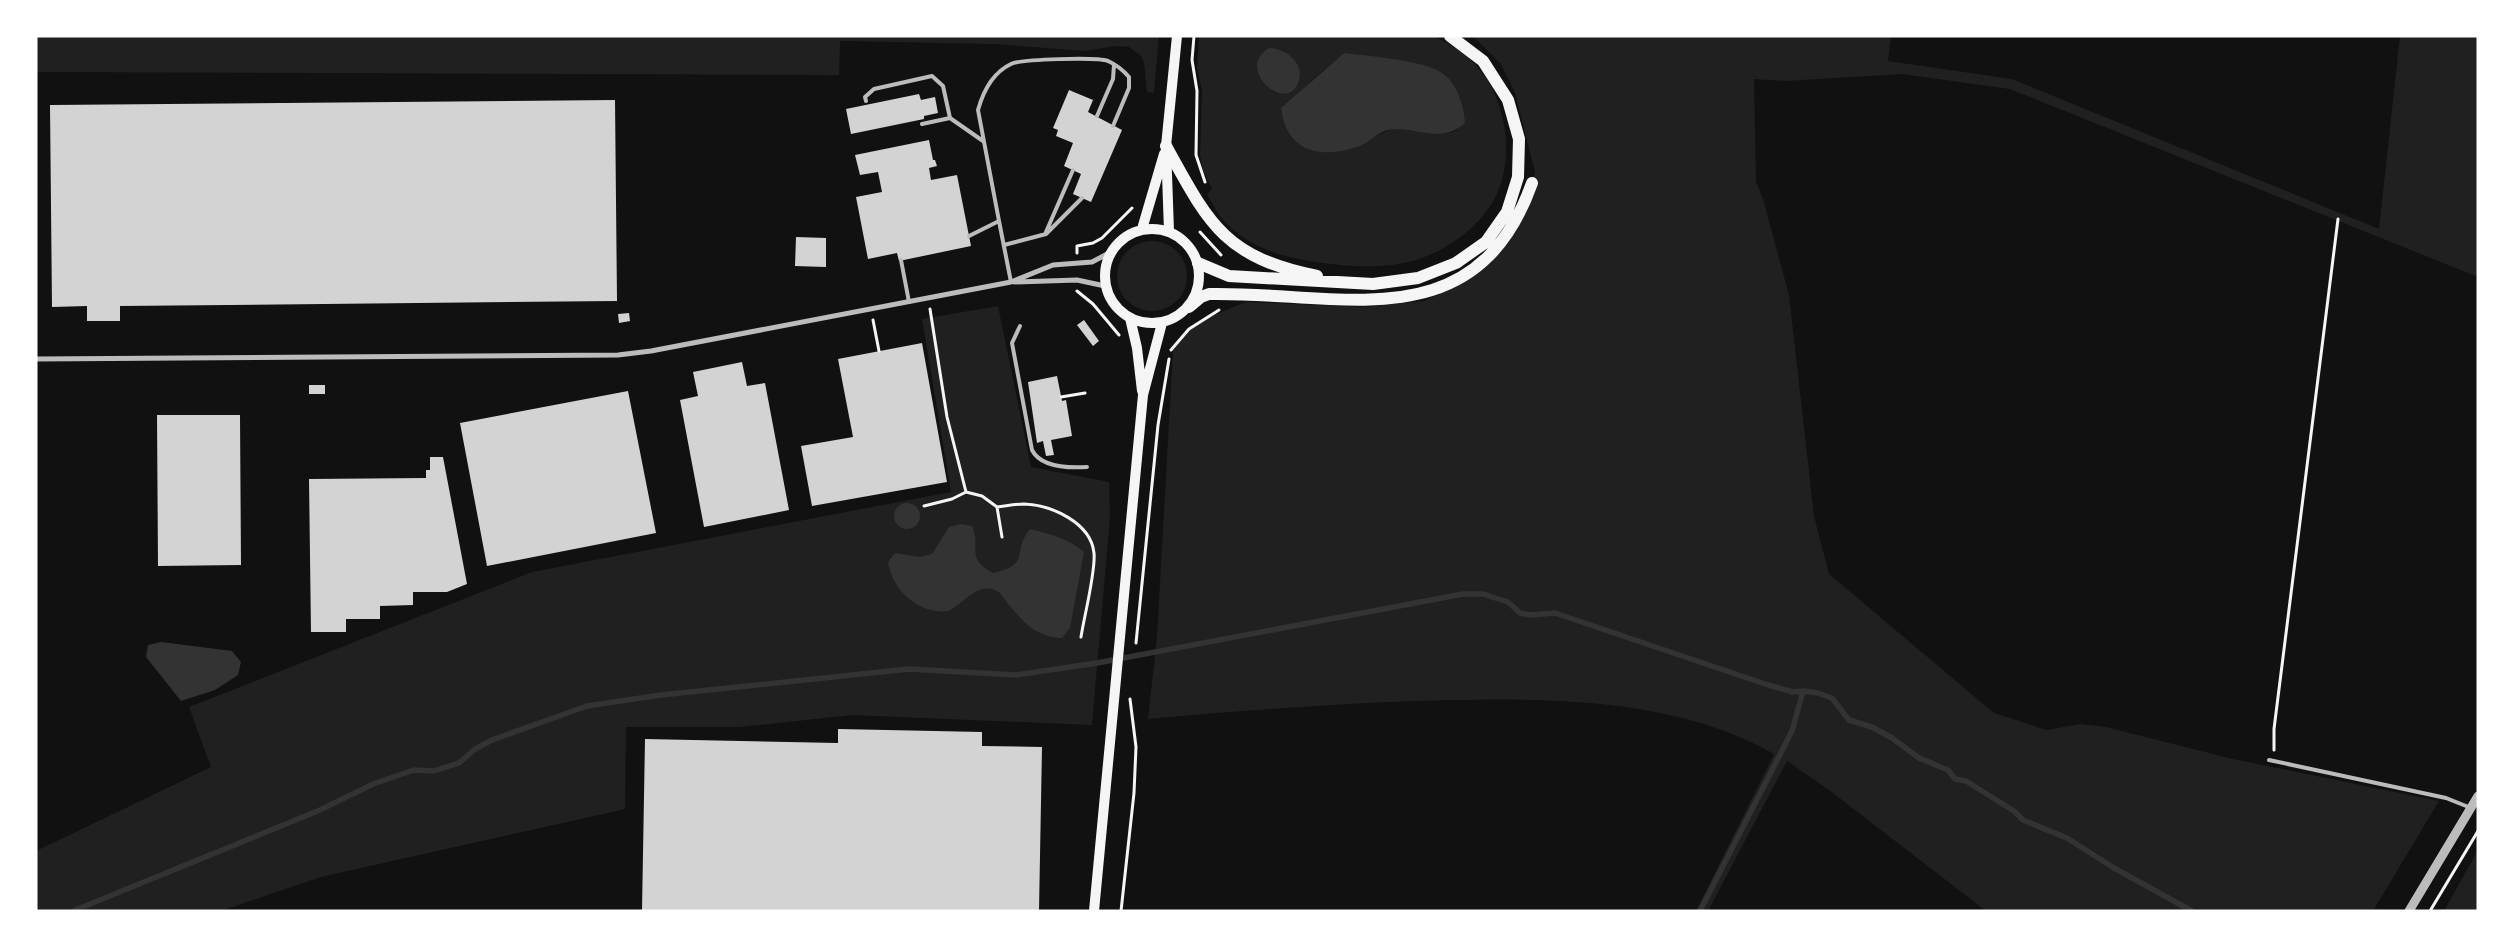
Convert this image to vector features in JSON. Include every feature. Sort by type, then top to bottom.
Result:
[{"type":"main road","points":[[1169,231],[1166,146],[1177,36]]},
{"type":"main road","points":[[1198,263],[1229,276],[1356,284],[1418,278],[1456,263],[1486,242],[1507,212],[1518,177],[1519,139],[1508,100],[1483,61],[1450,36]]},
{"type":"main road","points":[[1166,146],[1194,197],[1213,224],[1233,244],[1279,267],[1356,284]]},
{"type":"main road","points":[[1142,229],[1166,146]]},
{"type":"main road","points":[[1189,307],[1197,292],[1200,280],[1198,263],[1186,242],[1169,231],[1154,228],[1142,229],[1122,238],[1111,252],[1106,265],[1106,286],[1111,301],[1130,318],[1145,323],[1162,322],[1172,319],[1189,307],[1201,297],[1209,294],[1369,301],[1400,299],[1446,286],[1466,275],[1499,246],[1514,226],[1532,184]]},
{"type":"main road","points":[[1130,318],[1137,348],[1143,395]]},
{"type":"main road","points":[[1094,911],[1143,395],[1162,322]]},
{"type":"street","points":[[1011,282],[1053,265],[1092,262],[1111,252]]},
{"type":"street","points":[[36,359],[618,355],[651,351],[1011,282],[1077,280],[1106,286]]},
{"type":"street","points":[[2410,911],[2478,796]]},
{"type":"lane","points":[[1011,282],[978,110],[982,95],[993,78],[1011,64],[1027,60],[1106,60],[1114,64],[1129,77],[1129,88],[1113,126]]},
{"type":"lane","points":[[1097,116],[1113,79],[1114,64]]},
{"type":"lane","points":[[866,101],[865,97],[874,88],[932,76],[943,86],[950,118],[983,141]]},
{"type":"lane","points":[[922,124],[950,118]]},
{"type":"lane","points":[[1046,234],[1073,170]]},
{"type":"lane","points":[[1004,245],[1046,234],[1082,198]]},
{"type":"lane","points":[[969,236],[999,221]]},
{"type":"lane","points":[[901,260],[909,302]]},
{"type":"lane","points":[[1020,326],[1013,337],[1012,343],[1032,450],[1042,462],[1076,468],[1088,467]]},
{"type":"lane","points":[[2269,760],[2446,798],[2471,808]]},
{"type":"path","points":[[1194,36],[1192,60],[1196,91],[1196,155],[1207,186],[1207,189],[1194,197]]},
{"type":"path","points":[[1077,263],[1077,246],[1093,244],[1102,238],[1131,211],[1138,200],[1151,200]]},
{"type":"path","points":[[2280,762],[2273,749],[2274,729],[2338,219]]},
{"type":"path","points":[[1077,280],[1076,293],[1093,304],[1118,333],[1125,348],[1137,348]]},
{"type":"path","points":[[928,298],[947,417],[966,492]]},
{"type":"path","points":[[871,309],[879,351]]},
{"type":"path","points":[[1135,650],[1158,425],[1170,351],[1156,350]]},
{"type":"path","points":[[1061,397],[1085,393]]},
{"type":"path","points":[[924,506],[952,499],[966,492],[982,496],[997,507],[1024,504],[1049,508],[1077,523],[1091,538],[1094,556],[1081,637]]},
{"type":"path","points":[[997,507],[1002,537]]},
{"type":"path","points":[[1121,911],[1134,793],[1136,746],[1130,701],[1131,691]]},
{"type":"path","points":[[2430,911],[2478,831]]},
{"type":"shaded area","points":[[36,36],[1159,36],[1154,93],[1147,92],[1144,63],[1141,56],[1129,47],[1116,46],[1085,51],[995,44],[840,41],[839,75],[36,72]]},
{"type":"shaded area","points":[[1199,36],[1433,36],[1446,42],[1469,59],[1489,82],[1496,97],[1502,114],[1506,148],[1505,166],[1495,198],[1481,219],[1450,244],[1439,251],[1405,263],[1369,266],[1322,263],[1282,255],[1256,245],[1233,230],[1223,220],[1207,194],[1212,189],[1203,170],[1200,155],[1202,90],[1197,68]],"holes":[[[1344,53],[1387,60],[1457,130],[1449,133],[1434,134],[1395,129],[1346,149],[1299,94],[1312,80]]]},
{"type":"shaded area","points":[[1473,36],[1891,36],[1888,61],[2012,79],[2379,229],[2400,36],[2478,36],[2478,277],[2010,89],[1902,74],[1785,81],[1754,79],[1756,182],[1763,199],[1789,295],[1814,516],[1829,574],[1994,713],[2047,730],[2080,724],[2106,727],[2233,759],[2439,801],[2373,911],[1986,911],[1829,790],[1787,761],[1708,911],[1696,911],[1774,754],[1738,736],[1699,722],[1618,706],[1535,700],[1415,701],[1148,719],[1157,637],[1173,351],[1190,330],[1212,316],[1246,302],[1364,307],[1424,301],[1453,288],[1503,250],[1526,214],[1535,172],[1515,93],[1501,64]]},
{"type":"shaded area","points":[[1269,48],[1288,54],[1297,63],[1300,76],[1298,83],[1292,91],[1283,94],[1274,91],[1266,85],[1260,76],[1257,67],[1260,57]]},
{"type":"shaded area","points":[[1344,53],[1409,62],[1442,73],[1456,88],[1463,109],[1465,123],[1455,130],[1437,134],[1398,129],[1388,130],[1362,145],[1334,152],[1321,152],[1299,144],[1291,135],[1285,123],[1281,108]]},
{"type":"shaded area","points":[[1145,241],[1159,241],[1172,247],[1181,256],[1187,269],[1185,289],[1177,301],[1159,311],[1145,311],[1132,305],[1123,296],[1117,283],[1117,269],[1123,256],[1132,247]]},
{"type":"shaded area","points":[[998,306],[1031,467],[1109,482],[1110,517],[1092,725],[852,715],[740,727],[626,727],[625,809],[321,877],[221,911],[36,911],[36,851],[211,767],[189,707],[532,572],[951,492],[922,319]]},
{"type":"shaded area","points":[[907,503],[916,507],[920,516],[916,525],[907,529],[898,525],[894,516],[898,507]]},
{"type":"shaded area","points":[[961,524],[972,526],[975,534],[976,557],[984,567],[993,573],[1013,566],[1019,557],[1024,537],[1030,529],[1065,540],[1084,552],[1070,628],[1062,638],[1045,635],[1032,628],[1015,612],[1000,593],[992,589],[979,590],[950,610],[943,612],[923,607],[902,592],[893,578],[888,562],[895,553],[920,557],[932,554],[949,527]]},
{"type":"shaded area","points":[[161,642],[232,651],[241,662],[238,675],[215,690],[181,701],[146,657],[148,645]]},
{"type":"shaded area","points":[[2478,850],[2478,911],[2444,911]]},
{"type":"building","points":[[1069,90],[1093,100],[1088,112],[1122,130],[1091,202],[1073,194],[1081,174],[1064,166],[1073,143],[1056,136],[1058,130],[1053,128]]},
{"type":"building","points":[[919,94],[921,100],[935,97],[938,113],[924,116],[924,119],[851,134],[846,109]]},
{"type":"building","points":[[615,100],[617,301],[120,306],[120,321],[87,321],[87,306],[52,307],[50,105]]},
{"type":"building","points":[[929,140],[933,160],[935,160],[937,166],[929,168],[931,180],[957,175],[971,246],[899,261],[897,253],[868,259],[856,197],[882,192],[878,172],[860,175],[855,155]]},
{"type":"building","points":[[796,237],[826,238],[826,267],[795,266]]},
{"type":"building","points":[[629,313],[630,321],[619,323],[618,314]]},
{"type":"building","points":[[1084,320],[1099,341],[1093,346],[1077,325]]},
{"type":"building","points":[[922,343],[947,482],[812,506],[801,446],[853,437],[838,359]]},
{"type":"building","points":[[742,362],[747,386],[765,383],[789,510],[704,527],[680,400],[698,396],[693,372]]},
{"type":"building","points":[[1057,376],[1062,401],[1066,400],[1072,436],[1051,440],[1054,455],[1046,456],[1043,441],[1037,443],[1028,382]]},
{"type":"building","points":[[309,385],[325,385],[325,394],[309,394]]},
{"type":"building","points":[[628,391],[656,533],[487,566],[460,423]]},
{"type":"building","points":[[157,415],[240,415],[241,565],[158,566]]},
{"type":"building","points":[[430,457],[443,457],[467,584],[447,592],[413,592],[413,605],[380,606],[380,619],[346,619],[346,632],[311,632],[309,479],[426,478],[426,470],[430,470]]},
{"type":"building","points":[[838,729],[982,732],[982,746],[1042,747],[1039,911],[642,911],[645,739],[838,743]]},
{"type":"waterway","points":[[73,911],[320,810],[373,784],[414,770],[434,771],[459,763],[475,749],[492,740],[587,706],[661,695],[909,669],[1016,675],[1097,663],[1463,594],[1483,594],[1508,602],[1520,613],[1530,615],[1555,613],[1771,686],[1793,692],[1818,693],[1832,698],[1849,720],[1872,727],[1892,738],[1919,758],[1948,770],[1955,779],[1966,781],[2014,811],[2023,820],[2067,838],[2114,868],[2192,911]]},
{"type":"waterway","points":[[1700,911],[1792,731],[1803,691]]}]
